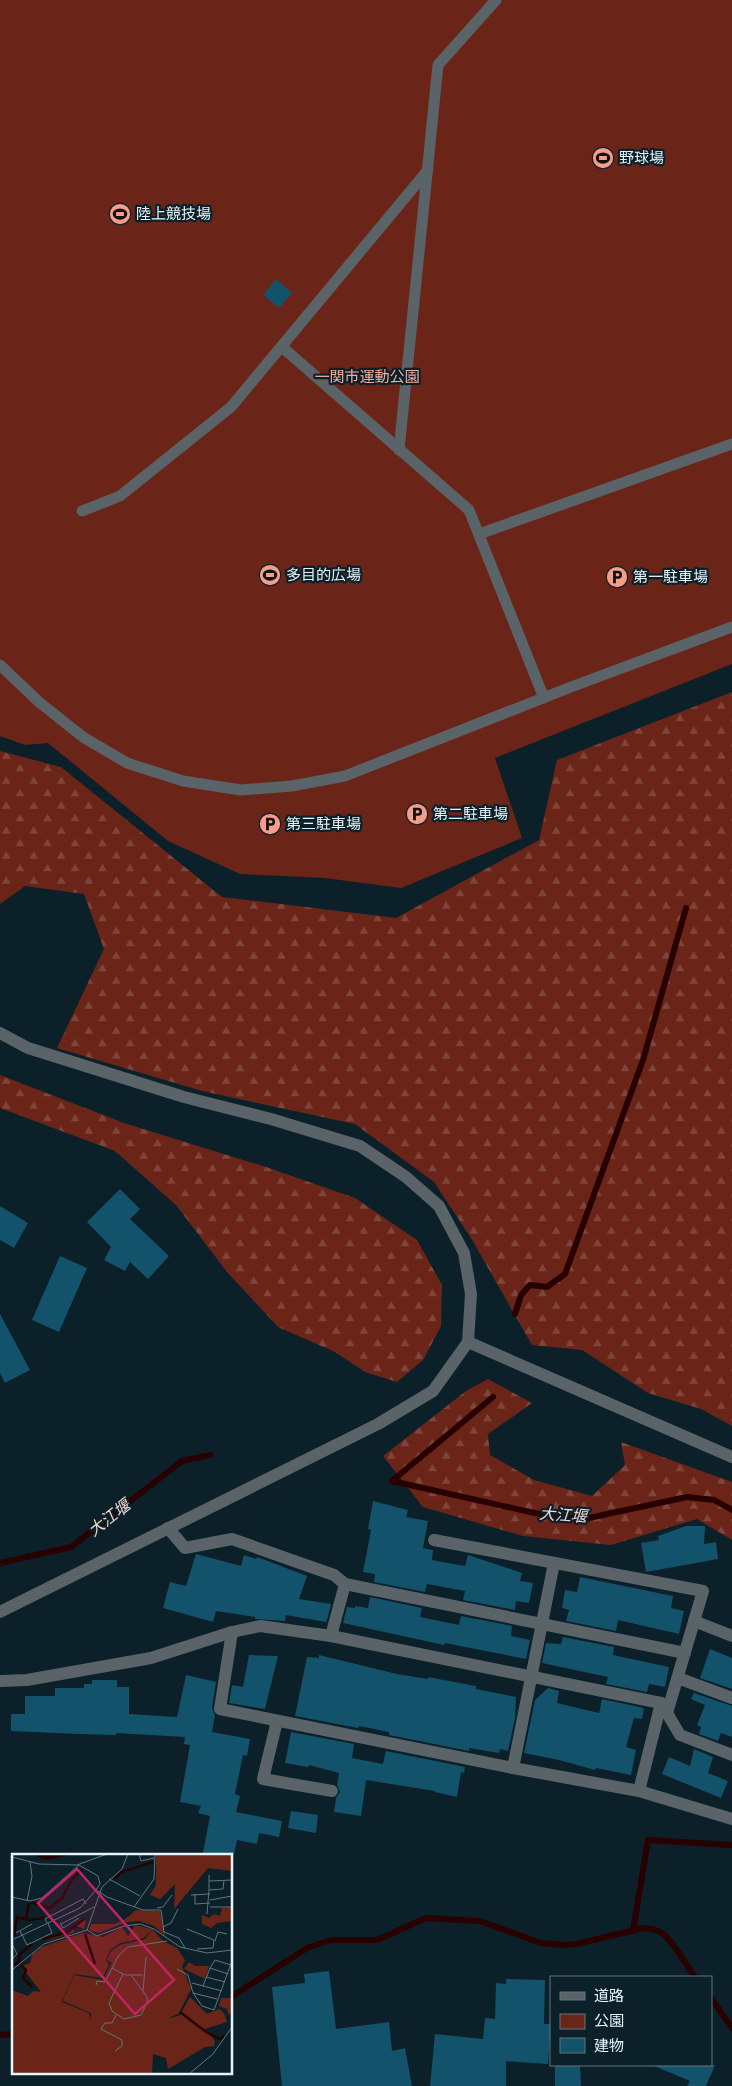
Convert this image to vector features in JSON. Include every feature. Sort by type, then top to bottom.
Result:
[{"type":"street","points":[[0,1033],[28,1048],[184,1097],[271,1119],[360,1146],[406,1177],[439,1206],[464,1253],[471,1294],[468,1342],[433,1391],[378,1424],[0,1612]]},
{"type":"street","points":[[468,1342],[732,1457]]},
{"type":"street","points":[[168,1528],[185,1548],[232,1539],[334,1575],[345,1584],[685,1653]]},
{"type":"street","points":[[434,1540],[703,1591],[678,1678],[664,1708],[639,1790]]},
{"type":"street","points":[[513,1768],[554,1563]]},
{"type":"street","points":[[331,1636],[345,1584]]},
{"type":"street","points":[[694,1621],[732,1636]]},
{"type":"street","points":[[0,1681],[27,1680],[151,1658],[232,1632],[260,1626],[331,1636],[532,1676],[664,1708],[680,1734],[732,1754]]},
{"type":"street","points":[[232,1632],[220,1709],[513,1768],[639,1790],[732,1819]]},
{"type":"street","points":[[678,1678],[732,1698]]},
{"type":"street","points":[[277,1721],[264,1779],[332,1791]]},
{"type":"lane","points":[[399,450],[438,64],[496,0]]},
{"type":"lane","points":[[82,511],[120,496],[231,407],[428,170]]},
{"type":"lane","points":[[282,347],[469,510],[544,698]]},
{"type":"lane","points":[[479,534],[732,444]]},
{"type":"lane","points":[[0,665],[39,702],[83,737],[127,763],[183,781],[241,790],[292,786],[345,776],[732,627]]},
{"type":"green space","name":"一関市運動公園","points":[[0,0],[732,0],[732,664],[495,758],[522,838],[401,888],[325,878],[240,874],[168,841],[48,743],[25,745],[0,736]]},
{"type":"green space","points":[[732,692],[732,1426],[701,1409],[648,1393],[582,1350],[532,1345],[471,1238],[434,1182],[355,1124],[202,1091],[57,1048],[104,949],[84,894],[25,886],[0,904],[0,751],[61,767],[222,897],[396,918],[539,840],[557,760]]},
{"type":"green space","points":[[0,1075],[124,1123],[266,1167],[355,1198],[417,1240],[442,1285],[441,1326],[423,1360],[397,1382],[365,1372],[335,1352],[278,1327],[227,1272],[176,1205],[115,1151],[0,1108]]},
{"type":"green space","points":[[488,1379],[532,1403],[488,1434],[490,1455],[534,1480],[592,1496],[625,1465],[621,1442],[732,1482],[732,1540],[697,1519],[611,1545],[523,1536],[423,1507],[383,1456],[466,1391]]},
{"type":"building","points":[[276,279],[292,293],[279,308],[263,295]]},
{"type":"building","points":[[120,1189],[140,1209],[130,1219],[169,1256],[148,1279],[130,1262],[125,1271],[104,1260],[111,1247],[87,1222]]},
{"type":"building","points":[[0,1206],[28,1223],[14,1248],[0,1240]]},
{"type":"building","points":[[60,1256],[87,1268],[59,1332],[32,1320]]},
{"type":"building","points":[[0,1314],[30,1370],[5,1383],[0,1373]]},
{"type":"building","points":[[373,1501],[408,1510],[406,1517],[428,1521],[423,1548],[433,1550],[432,1560],[465,1566],[468,1555],[522,1573],[520,1581],[533,1583],[529,1603],[516,1601],[515,1610],[463,1600],[465,1591],[427,1584],[425,1592],[374,1582],[375,1574],[363,1572],[371,1530],[368,1529]]},
{"type":"building","points":[[686,1526],[705,1526],[704,1544],[716,1542],[718,1559],[646,1572],[641,1543],[659,1540],[658,1536]]},
{"type":"building","points":[[196,1554],[241,1566],[244,1555],[256,1559],[257,1557],[307,1576],[299,1599],[331,1604],[326,1622],[286,1615],[285,1621],[255,1619],[255,1617],[216,1611],[213,1622],[163,1608],[170,1582],[186,1586]]},
{"type":"building","points":[[580,1577],[673,1596],[671,1608],[684,1611],[679,1634],[618,1620],[616,1631],[566,1621],[569,1610],[562,1608],[565,1590],[577,1592]]},
{"type":"building","points":[[370,1597],[422,1608],[420,1617],[459,1625],[461,1616],[512,1626],[511,1636],[530,1640],[526,1659],[445,1643],[444,1645],[343,1623],[347,1607],[368,1608]]},
{"type":"building","points":[[563,1637],[614,1647],[613,1655],[669,1667],[665,1687],[649,1684],[647,1692],[606,1684],[608,1677],[542,1663],[546,1643],[561,1644]]},
{"type":"building","points":[[710,1649],[732,1658],[732,1689],[700,1678]]},
{"type":"building","points":[[249,1655],[278,1656],[265,1709],[229,1703],[232,1685],[243,1687]]},
{"type":"building","points":[[319,1655],[397,1674],[428,1679],[428,1677],[476,1686],[476,1689],[516,1697],[515,1718],[508,1751],[500,1749],[499,1753],[469,1748],[469,1751],[389,1735],[389,1732],[295,1716],[307,1657],[319,1658]]},
{"type":"building","points":[[186,1675],[216,1682],[212,1708],[215,1715],[212,1732],[250,1739],[247,1756],[243,1755],[235,1794],[240,1796],[236,1812],[282,1821],[279,1837],[259,1833],[257,1844],[237,1840],[234,1855],[203,1853],[210,1816],[198,1813],[201,1806],[180,1802],[190,1745],[184,1744],[185,1737],[116,1733],[116,1735],[11,1731],[11,1714],[25,1714],[25,1696],[55,1696],[55,1688],[84,1688],[84,1684],[92,1684],[92,1680],[117,1680],[117,1687],[129,1687],[129,1714],[177,1717]]},
{"type":"building","points":[[548,1688],[559,1691],[557,1703],[599,1713],[602,1699],[644,1708],[642,1719],[634,1718],[626,1747],[636,1750],[631,1775],[596,1768],[595,1770],[524,1753],[535,1700]]},
{"type":"building","points":[[694,1693],[732,1706],[732,1737],[721,1733],[718,1741],[699,1734],[701,1727],[697,1725],[705,1705],[691,1699]]},
{"type":"building","points":[[291,1732],[354,1744],[352,1758],[383,1764],[386,1751],[465,1767],[464,1773],[461,1772],[457,1797],[435,1791],[366,1780],[361,1816],[334,1812],[336,1798],[340,1792],[337,1785],[339,1773],[309,1765],[308,1767],[285,1763]]},
{"type":"building","points":[[694,1749],[713,1757],[708,1773],[728,1781],[721,1798],[662,1774],[669,1757],[690,1766]]},
{"type":"building","points":[[291,1811],[318,1815],[316,1833],[288,1828]]},
{"type":"building","points":[[329,1971],[336,2029],[389,2022],[392,2051],[405,2048],[412,2086],[282,2086],[272,1987],[305,1983],[304,1974]]},
{"type":"building","points":[[506,1979],[545,1980],[544,2024],[550,2024],[548,2064],[506,2061],[506,2086],[430,2086],[435,2034],[483,2039],[485,2018],[495,2019],[496,1983],[506,1984]]},
{"type":"building","points":[[715,2065],[706,2086],[687,2086],[690,2081],[654,2066]]},
{"type":"building","points":[[555,2066],[580,2066],[581,2086],[555,2086]]},
{"type":"waterway","points":[[515,1314],[521,1295],[530,1285],[547,1287],[565,1274],[643,1060],[686,908]]},
{"type":"waterway","points":[[392,1481],[493,1397]]},
{"type":"waterway","name":"大江堰","points":[[0,1563],[71,1547],[182,1461],[210,1455]]},
{"type":"waterway","name":"大江堰","points":[[392,1481],[539,1514],[584,1519],[687,1497],[714,1500],[732,1510]]},
{"type":"waterway","points":[[633,1931],[648,1840],[732,1845]]},
{"type":"waterway","points":[[232,1996],[307,1948],[331,1940],[377,1940],[426,1918],[480,1921],[541,1943],[565,1945],[577,1944],[643,1928],[652,1929],[666,1937],[694,1976]]},
{"type":"waterway","points":[[712,1999],[732,2028]]},
{"type":"waterway","points":[[0,2035],[12,2034]]},
{"type":"place","name":"野球場","points":[[603,158]]},
{"type":"place","name":"陸上競技場","points":[[120,214]]},
{"type":"place","name":"多目的広場","points":[[270,575]]},
{"type":"place","name":"第一駐車場","points":[[617,577]]},
{"type":"place","name":"第二駐車場","points":[[417,814]]},
{"type":"place","name":"第三駐車場","points":[[270,824]]}]
